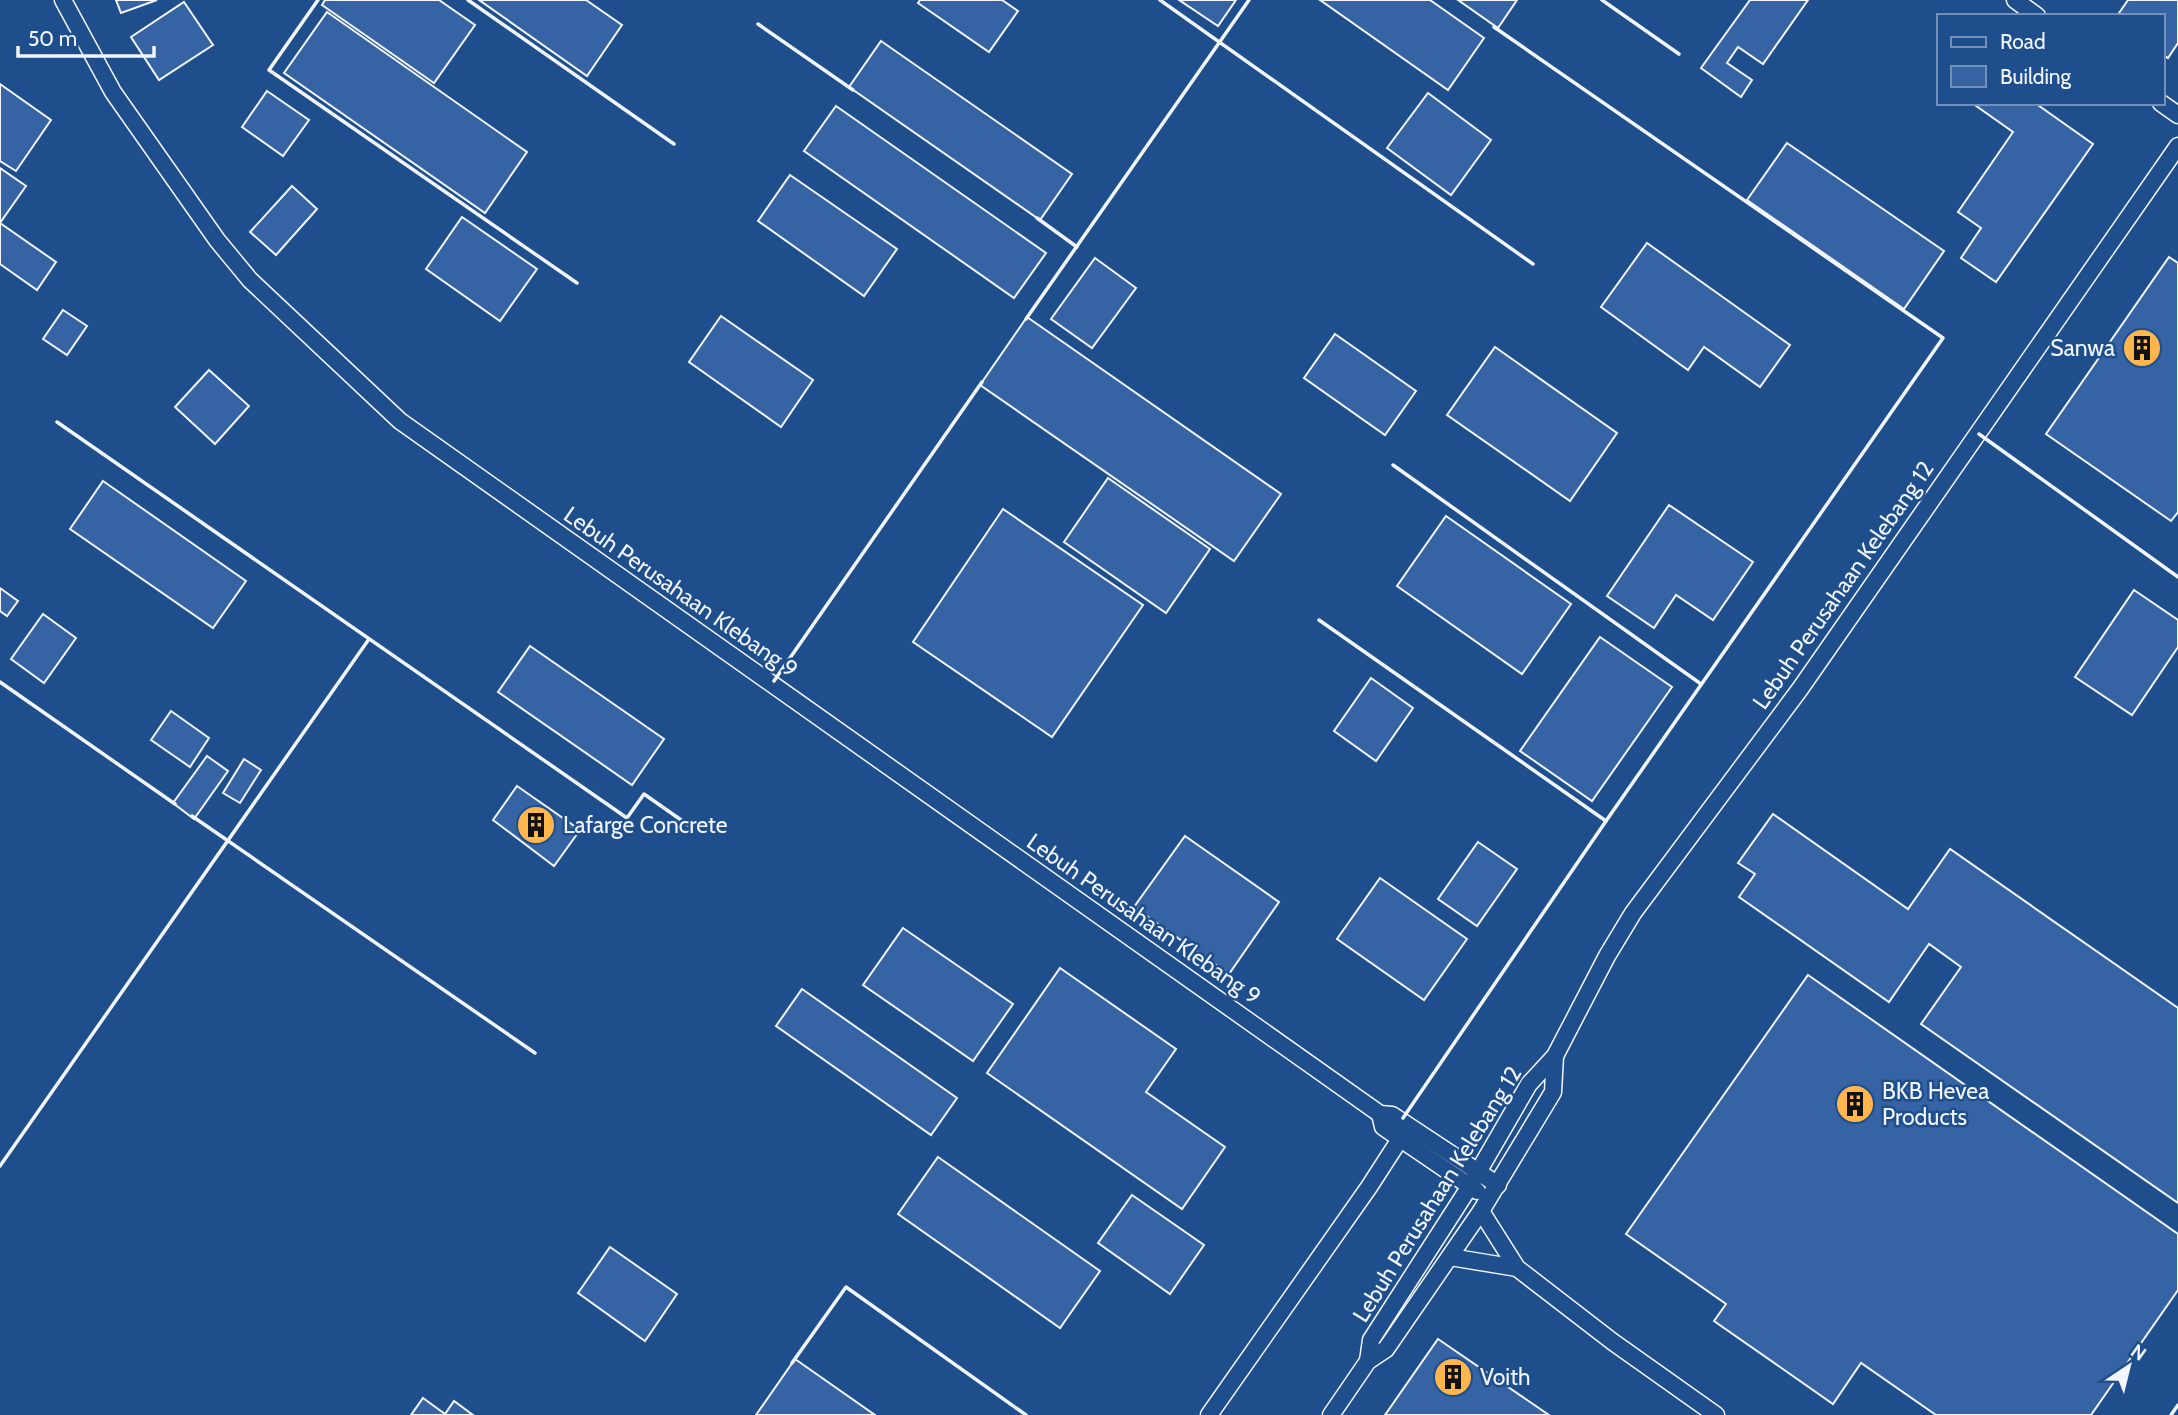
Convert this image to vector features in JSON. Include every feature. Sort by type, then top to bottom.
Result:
[{"type":"street","name":"Lebuh Perusahaan Klebang 9","points":[[62,0],[113,92],[217,240],[250,280],[400,421],[1380,1114],[1392,1115],[1474,1179],[1489,1199]]},
{"type":"street","points":[[2015,0],[2034,14]]},
{"type":"street","name":"Lebuh Perusahaan Kelebang 12","points":[[1368,1361],[1371,1340],[1474,1179],[1530,1084],[1555,1056],[1607,956],[1633,913],[1800,689],[2178,146]]},
{"type":"street","name":"Lebuh Perusahaan Kelebang 12","points":[[1331,1415],[1368,1361],[1387,1349],[1489,1199],[1553,1092],[1555,1056]]},
{"type":"street","name":"Lebuh Perusahaan Klebang 9","points":[[1380,1114],[1383,1127],[1400,1139],[1474,1179]]},
{"type":"street","points":[[1209,1415],[1400,1139]]},
{"type":"street","points":[[1489,1199],[1517,1268]]},
{"type":"street","points":[[1450,1257],[1517,1268],[1613,1342],[1716,1415]]},
{"type":"building","points":[[116,0],[157,0],[121,13]]},
{"type":"building","points":[[325,0],[439,0],[475,25],[434,83],[322,5]]},
{"type":"building","points":[[479,0],[586,0],[622,25],[587,76]]},
{"type":"building","points":[[920,0],[1002,0],[1018,11],[989,52],[918,3]]},
{"type":"building","points":[[1179,0],[1236,0],[1218,26]]},
{"type":"building","points":[[1320,0],[1430,0],[1484,38],[1448,90]]},
{"type":"building","points":[[1458,0],[1517,0],[1498,28]]},
{"type":"building","points":[[1750,0],[1808,0],[1763,64],[1738,47],[1727,63],[1752,80],[1741,97],[1701,68]]},
{"type":"building","points":[[2128,0],[2178,0],[2178,43],[2168,58],[2164,55],[2164,14],[2118,14]]},
{"type":"building","points":[[184,2],[213,45],[159,80],[131,37]]},
{"type":"building","points":[[327,12],[527,152],[485,213],[284,73]]},
{"type":"building","points":[[881,41],[1072,174],[1040,220],[849,87]]},
{"type":"building","points":[[0,84],[51,120],[16,171],[0,161]]},
{"type":"building","points":[[267,91],[309,120],[283,156],[242,127]]},
{"type":"building","points":[[1428,93],[1491,140],[1451,195],[1387,148]]},
{"type":"building","points":[[1975,105],[2038,105],[2093,144],[1996,282],[1961,258],[1981,228],[1958,212],[2013,132]]},
{"type":"building","points":[[836,106],[1046,253],[1014,298],[804,151]]},
{"type":"building","points":[[1787,143],[1944,251],[1904,309],[1747,200]]},
{"type":"building","points":[[0,168],[26,186],[0,223]]},
{"type":"building","points":[[790,175],[897,249],[864,296],[758,221]]},
{"type":"building","points":[[292,186],[317,209],[276,255],[250,232]]},
{"type":"building","points":[[462,217],[537,269],[500,321],[426,269]]},
{"type":"building","points":[[0,223],[56,262],[37,290],[0,264]]},
{"type":"building","points":[[1647,243],[1790,345],[1760,387],[1704,347],[1688,370],[1601,307]]},
{"type":"building","name":"Sanwa","points":[[2169,257],[2178,263],[2178,512],[2171,521],[2046,434]]},
{"type":"building","points":[[1095,258],[1136,288],[1092,348],[1051,319]]},
{"type":"building","points":[[63,310],[87,326],[67,355],[43,339]]},
{"type":"building","points":[[721,316],[813,380],[781,427],[689,362]]},
{"type":"building","points":[[1027,317],[1281,494],[1234,561],[980,385]]},
{"type":"building","points":[[1335,334],[1416,391],[1385,435],[1304,378]]},
{"type":"building","points":[[1495,347],[1617,433],[1570,501],[1447,415]]},
{"type":"building","points":[[209,370],[249,406],[215,444],[175,407]]},
{"type":"building","points":[[1108,478],[1210,549],[1166,613],[1064,542]]},
{"type":"building","points":[[103,481],[246,581],[213,628],[70,529]]},
{"type":"building","points":[[1669,505],[1753,562],[1713,620],[1676,595],[1654,628],[1607,596]]},
{"type":"building","points":[[1003,509],[1143,605],[1052,737],[913,642]]},
{"type":"building","points":[[1446,516],[1571,604],[1522,674],[1397,586]]},
{"type":"building","points":[[0,588],[18,601],[7,616],[0,611]]},
{"type":"building","points":[[2134,590],[2178,620],[2178,647],[2132,715],[2075,677]]},
{"type":"building","points":[[43,614],[76,638],[44,683],[11,659]]},
{"type":"building","points":[[1600,637],[1672,687],[1592,801],[1520,751]]},
{"type":"building","points":[[530,646],[664,739],[632,785],[498,692]]},
{"type":"building","points":[[1371,678],[1413,708],[1376,761],[1334,731]]},
{"type":"building","points":[[171,711],[209,738],[190,767],[151,740]]},
{"type":"building","points":[[207,756],[228,771],[194,819],[173,803]]},
{"type":"building","points":[[244,759],[261,770],[240,803],[223,793]]},
{"type":"building","name":"Lafarge Concrete","points":[[517,786],[580,830],[554,866],[493,820]]},
{"type":"building","name":"BKB Hevea Products","points":[[1773,814],[1908,909],[1950,849],[2178,1008],[2178,1203],[1921,1024],[1961,967],[1929,944],[1889,1002],[1739,897],[1755,874],[1738,863]]},
{"type":"building","points":[[1185,836],[1279,902],[1229,974],[1134,907]]},
{"type":"building","points":[[1478,842],[1517,869],[1477,926],[1438,899]]},
{"type":"building","points":[[1380,878],[1467,939],[1424,1000],[1337,939]]},
{"type":"building","points":[[903,928],[1013,1004],[973,1061],[863,985]]},
{"type":"building","points":[[1060,968],[1176,1049],[1146,1092],[1225,1147],[1182,1209],[987,1073]]},
{"type":"building","name":"BKB Hevea Products","points":[[1808,975],[2178,1234],[2178,1290],[2091,1415],[1936,1415],[1861,1363],[1833,1404],[1714,1321],[1726,1304],[1626,1234]]},
{"type":"building","points":[[802,989],[957,1098],[931,1135],[776,1026]]},
{"type":"building","points":[[938,1157],[1100,1271],[1060,1328],[898,1214]]},
{"type":"building","points":[[1132,1195],[1204,1245],[1170,1294],[1098,1243]]},
{"type":"building","points":[[610,1247],[677,1294],[645,1341],[578,1293]]},
{"type":"building","name":"Voith","points":[[1438,1339],[1549,1415],[1385,1415]]},
{"type":"building","points":[[795,1359],[875,1415],[756,1415]]},
{"type":"building","points":[[423,1398],[445,1414],[454,1401],[473,1415],[411,1415]]},
{"type":"wall","points":[[318,0],[269,70],[577,283]]},
{"type":"wall","points":[[468,0],[674,144]]},
{"type":"wall","points":[[1160,0],[1533,264]]},
{"type":"wall","points":[[1026,319],[1249,0]]},
{"type":"wall","points":[[1602,0],[1679,54]]},
{"type":"wall","points":[[758,24],[853,90]]},
{"type":"wall","points":[[1403,1118],[1606,821],[1943,338],[1494,27]]},
{"type":"wall","points":[[1037,218],[1077,247]]},
{"type":"wall","points":[[774,681],[982,382]]},
{"type":"wall","points":[[57,422],[627,818],[644,794],[694,829]]},
{"type":"wall","points":[[1979,434],[2178,577]]},
{"type":"wall","points":[[1393,465],[1701,684]]},
{"type":"wall","points":[[1319,620],[1606,821]]},
{"type":"wall","points":[[0,1166],[369,639]]},
{"type":"wall","points":[[0,682],[175,804]]},
{"type":"wall","points":[[192,816],[535,1053]]},
{"type":"wall","points":[[792,1363],[846,1287],[1026,1415]]},
{"type":"wall","points":[[2171,1415],[2178,1405]]},
{"type":"place","name":"Sanwa","points":[[2142,348]]},
{"type":"place","name":"Lafarge Concrete","points":[[536,825]]},
{"type":"place","name":"BKB Hevea Products","points":[[1855,1104]]},
{"type":"place","name":"Voith","points":[[1453,1377]]}]
